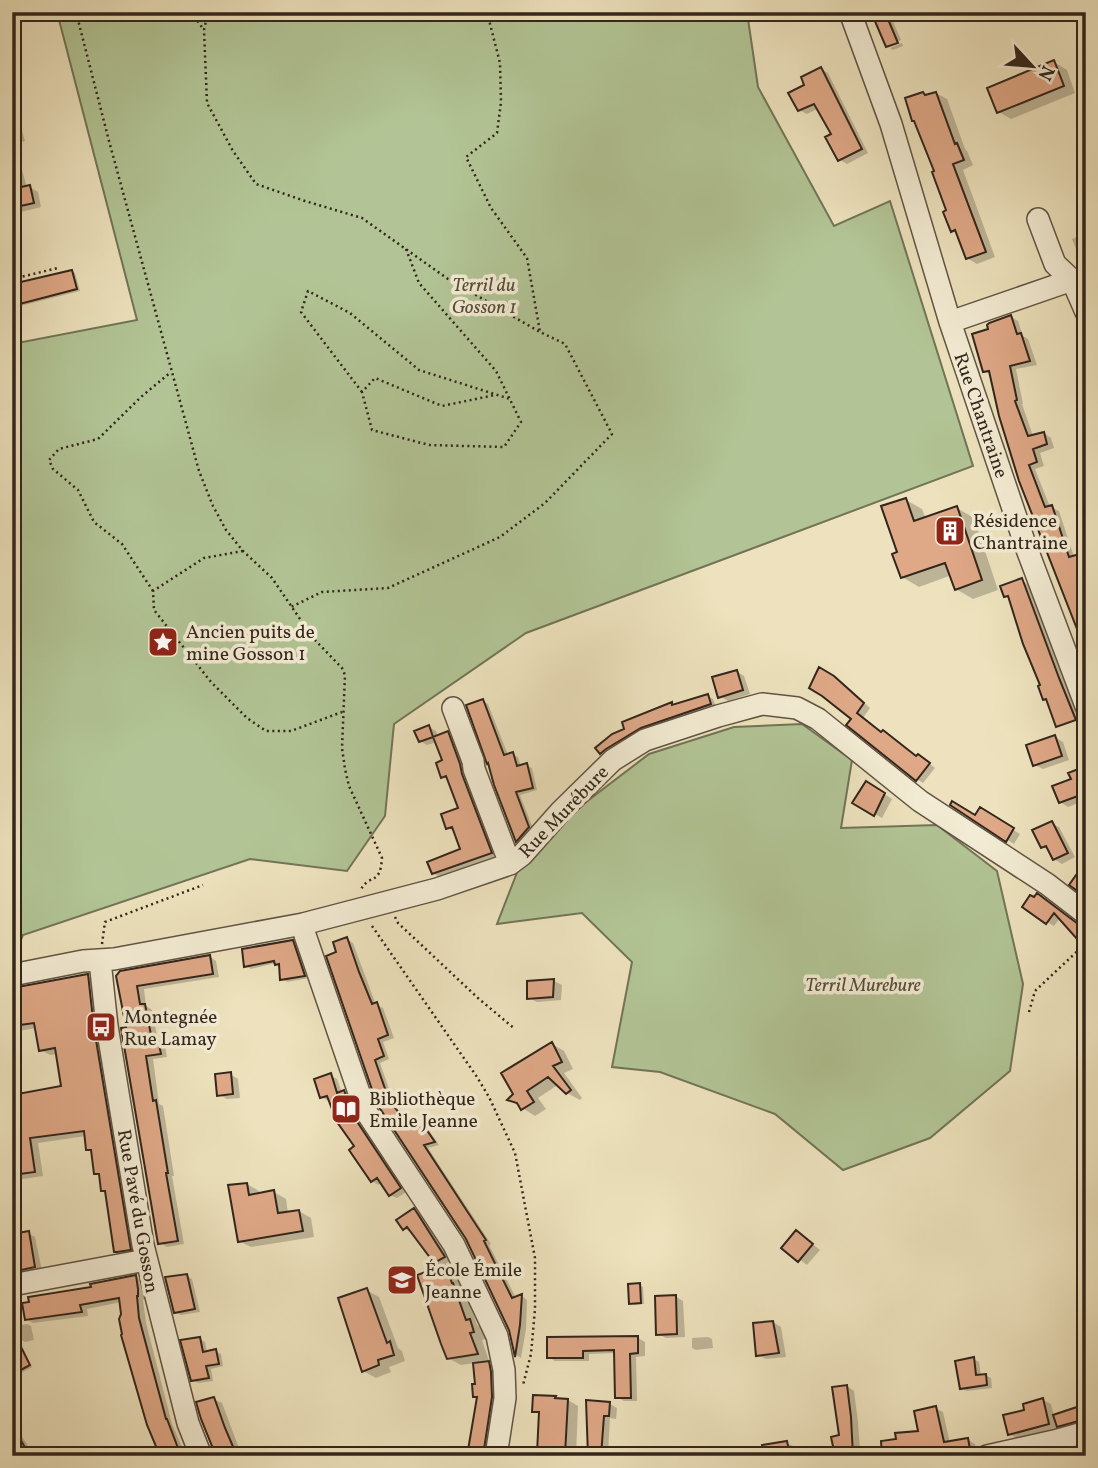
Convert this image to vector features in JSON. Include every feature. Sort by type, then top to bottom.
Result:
[{"type":"street","name":"Rue Chantraine","points":[[850,12],[891,124],[950,322],[1025,544],[1086,706]]},
{"type":"street","points":[[1038,219],[1055,264],[1072,280],[1086,313]]},
{"type":"street","points":[[950,322],[1072,280]]},
{"type":"street","name":"Rue Murébure","points":[[12,975],[83,961],[101,954],[303,924],[437,888],[510,864],[522,856],[561,811],[612,760],[645,740],[762,704],[797,708],[818,719],[919,801],[1047,884],[1086,914]]},
{"type":"street","points":[[453,708],[510,864]]},
{"type":"street","points":[[303,924],[365,1110],[454,1245],[497,1336],[504,1370],[505,1398],[496,1456]]},
{"type":"street","name":"Rue Pavé du Gosson","points":[[101,954],[107,1026],[146,1260],[188,1423],[201,1456]]},
{"type":"street","points":[[12,1285],[146,1260]]},
{"type":"street","points":[[988,1456],[1086,1432]]},
{"type":"path","points":[[76,12],[199,471],[213,506],[226,530],[243,551],[280,587],[313,638],[342,668],[345,675],[342,748],[349,786],[382,858],[377,877],[361,888],[359,895],[362,908],[477,1077],[515,1153],[535,1258],[535,1310],[531,1354],[523,1385]]},
{"type":"path","points":[[191,12],[204,30]]},
{"type":"path","points":[[208,12],[204,30],[207,103],[233,151],[256,184],[362,218],[448,279],[565,344],[612,434],[545,503],[500,537],[388,589],[322,592],[291,607]]},
{"type":"path","points":[[487,12],[500,63],[501,102],[497,133],[467,158],[491,208],[527,258],[540,332]]},
{"type":"path","points":[[406,249],[419,283],[496,371],[510,399],[521,422],[504,447],[429,445],[372,430],[362,392],[301,312],[308,291],[350,313],[419,370],[510,399]]},
{"type":"path","points":[[12,279],[58,268]]},
{"type":"path","points":[[172,371],[98,439],[59,449],[49,460],[53,468],[78,490],[94,522],[122,544],[153,592],[154,610],[211,682],[247,718],[265,731],[291,731],[343,712]]},
{"type":"path","points":[[362,392],[375,378],[442,406],[495,394]]},
{"type":"path","points":[[153,592],[204,558],[243,551]]},
{"type":"path","points":[[101,954],[106,922],[203,885]]},
{"type":"path","points":[[387,901],[398,923],[514,1029]]},
{"type":"path","points":[[1029,1012],[1035,991],[1086,943]]},
{"type":"green space","name":"Terril du Gosson 1","points":[[57,12],[747,12],[758,87],[834,226],[890,201],[973,466],[526,633],[394,724],[385,816],[347,871],[250,859],[23,935],[17,949],[12,943],[12,344],[137,320]]},
{"type":"green space","name":"Terril Murebure","points":[[802,724],[852,760],[841,828],[937,825],[997,871],[1023,984],[1010,1071],[930,1138],[843,1170],[775,1114],[660,1072],[612,1067],[632,962],[582,913],[497,924],[518,870],[565,818],[649,754],[734,727]]},
{"type":"building","points":[[871,12],[885,12],[898,43],[886,47]]},
{"type":"building","points":[[1054,60],[1064,86],[997,113],[987,88]]},
{"type":"building","points":[[821,67],[862,149],[838,161],[825,137],[831,134],[814,104],[798,111],[788,93],[804,85],[801,77]]},
{"type":"building","points":[[923,92],[925,95],[936,92],[955,144],[957,143],[964,160],[953,164],[986,252],[966,259],[955,230],[951,232],[943,212],[946,210],[932,172],[934,171],[905,98]]},
{"type":"building","points":[[30,185],[34,203],[12,208],[12,189]]},
{"type":"building","points":[[72,270],[77,289],[12,306],[12,284]]},
{"type":"building","points":[[1011,315],[1017,334],[1021,333],[1030,361],[1010,366],[1017,400],[1015,401],[1028,436],[1044,432],[1047,444],[1033,449],[1037,462],[1029,465],[1045,507],[1052,505],[1069,557],[1083,553],[1086,561],[1086,566],[1080,568],[1086,585],[1086,652],[1019,481],[999,416],[989,371],[983,372],[972,334],[988,329],[989,323]]},
{"type":"building","name":"Résidence Chantraine","points":[[906,498],[914,521],[957,506],[982,580],[955,590],[945,563],[901,578],[892,554],[897,552],[881,506]]},
{"type":"building","points":[[1022,578],[1076,720],[1056,727],[1046,699],[1043,700],[1008,596],[1004,597],[1000,586]]},
{"type":"building","points":[[819,667],[834,676],[864,703],[857,713],[916,756],[918,754],[930,763],[916,781],[846,725],[851,719],[809,688]]},
{"type":"building","points":[[737,670],[743,690],[718,698],[712,677]]},
{"type":"building","points":[[708,694],[711,704],[641,728],[600,754],[595,748],[612,734],[624,729],[622,722],[672,702],[672,705]]},
{"type":"building","points":[[483,699],[504,755],[513,752],[517,766],[527,763],[533,788],[516,792],[529,827],[516,842],[466,705]]},
{"type":"building","points":[[429,725],[433,737],[419,742],[414,731]]},
{"type":"building","points":[[448,731],[492,853],[432,874],[427,862],[460,849],[452,827],[446,829],[441,814],[458,808],[446,776],[441,778],[436,763],[442,760],[433,737]]},
{"type":"building","points":[[1055,735],[1062,756],[1033,766],[1026,745]]},
{"type":"building","points":[[1086,766],[1086,793],[1059,803],[1052,786],[1071,779],[1068,773]]},
{"type":"building","points":[[866,781],[885,793],[874,816],[852,803]]},
{"type":"building","points":[[952,801],[975,815],[980,807],[1014,828],[1006,842],[950,805]]},
{"type":"building","points":[[1052,821],[1068,853],[1053,860],[1046,846],[1041,848],[1032,830]]},
{"type":"building","points":[[1086,861],[1086,897],[1069,885]]},
{"type":"building","points":[[1037,893],[1086,928],[1086,949],[1054,913],[1046,924],[1022,907],[1030,895],[1034,897]]},
{"type":"building","points":[[347,937],[372,1004],[377,1002],[388,1035],[378,1039],[384,1056],[375,1060],[389,1100],[403,1118],[407,1116],[415,1128],[424,1126],[435,1142],[424,1145],[486,1240],[484,1241],[512,1298],[522,1294],[515,1357],[509,1330],[466,1239],[377,1104],[326,956],[336,952],[333,942]]},
{"type":"building","points":[[293,940],[305,976],[280,980],[279,964],[275,965],[274,961],[244,967],[242,949]]},
{"type":"building","points":[[210,955],[213,974],[137,986],[140,1004],[145,1004],[152,1040],[158,1039],[161,1054],[146,1056],[153,1101],[156,1100],[178,1241],[158,1244],[121,1028],[126,1027],[116,976],[120,971]]},
{"type":"building","points":[[88,974],[94,1028],[131,1250],[117,1252],[114,1252],[105,1191],[101,1191],[99,1174],[94,1174],[91,1150],[86,1150],[84,1131],[30,1138],[35,1172],[12,1175],[12,1148],[19,1147],[14,1117],[12,1118],[12,1095],[61,1086],[55,1048],[39,1051],[34,1023],[12,1026],[12,988]]},
{"type":"building","points":[[554,979],[553,997],[527,999],[527,981]]},
{"type":"building","points":[[552,1042],[562,1062],[553,1066],[571,1090],[566,1094],[548,1077],[527,1091],[534,1102],[521,1110],[517,1103],[507,1100],[513,1094],[501,1073]]},
{"type":"building","points":[[231,1072],[233,1094],[217,1096],[215,1074]]},
{"type":"building","points":[[331,1073],[337,1093],[344,1090],[354,1117],[401,1188],[389,1196],[377,1178],[371,1182],[349,1150],[354,1146],[337,1122],[327,1096],[320,1098],[314,1079]]},
{"type":"building","points":[[247,1183],[249,1195],[274,1190],[278,1213],[299,1210],[303,1231],[238,1242],[228,1185]]},
{"type":"building","points":[[414,1208],[445,1257],[434,1263],[407,1227],[403,1230],[396,1220]]},
{"type":"building","points":[[796,1230],[813,1244],[798,1262],[781,1248]]},
{"type":"building","points":[[29,1231],[35,1267],[12,1272],[12,1234]]},
{"type":"building","points":[[445,1265],[466,1320],[470,1319],[474,1332],[470,1333],[478,1354],[447,1359],[441,1344],[417,1275]]},
{"type":"building","points":[[187,1274],[195,1309],[174,1313],[165,1277]]},
{"type":"building","points":[[136,1275],[139,1318],[166,1419],[181,1456],[160,1456],[147,1425],[121,1335],[119,1298],[80,1305],[82,1312],[25,1320],[22,1303],[29,1302],[28,1297],[91,1287],[90,1284]]},
{"type":"building","points":[[640,1283],[641,1303],[629,1304],[628,1284]]},
{"type":"building","points":[[367,1288],[394,1355],[378,1360],[379,1365],[362,1372],[338,1298]]},
{"type":"building","points":[[676,1295],[677,1334],[656,1335],[655,1296]]},
{"type":"building","points":[[773,1321],[779,1353],[756,1356],[753,1323]]},
{"type":"building","points":[[14,1333],[30,1365],[19,1371],[12,1349]]},
{"type":"building","points":[[638,1336],[638,1353],[630,1354],[631,1398],[615,1398],[614,1350],[583,1351],[583,1358],[547,1358],[547,1337]]},
{"type":"building","points":[[200,1337],[203,1352],[216,1349],[219,1364],[206,1366],[209,1378],[191,1381],[180,1340]]},
{"type":"building","points":[[974,1357],[976,1375],[986,1374],[987,1385],[960,1389],[955,1361]]},
{"type":"building","points":[[489,1361],[492,1397],[483,1456],[467,1456],[477,1397],[473,1397],[473,1363]]},
{"type":"building","points":[[847,1385],[853,1456],[835,1456],[831,1437],[839,1435],[832,1387]]},
{"type":"building","points":[[533,1395],[568,1399],[565,1455],[537,1453],[539,1412],[532,1412]]},
{"type":"building","points":[[214,1397],[237,1456],[216,1456],[201,1419],[196,1402]]},
{"type":"building","points":[[1043,1398],[1049,1424],[1008,1435],[1003,1415],[1024,1410],[1023,1404]]},
{"type":"building","points":[[586,1400],[610,1402],[609,1416],[604,1416],[601,1456],[588,1456]]},
{"type":"building","points":[[1086,1404],[1086,1419],[1057,1427],[1053,1415]]},
{"type":"building","points":[[936,1406],[944,1442],[968,1438],[971,1455],[882,1456],[881,1441],[896,1439],[895,1433],[918,1431],[914,1411]]},
{"type":"building","points":[[12,1425],[30,1456],[12,1456]]},
{"type":"building","points":[[787,1441],[790,1456],[764,1456],[762,1445]]},
{"type":"place","name":"Résidence Chantraine","points":[[950,531]]},
{"type":"place","name":"Ancien puits de mine Gosson 1","points":[[163,642]]},
{"type":"place","name":"Montegnée Rue Lamay","points":[[101,1027]]},
{"type":"place","name":"Bibliothèque Emile Jeanne","points":[[346,1109]]},
{"type":"place","name":"École Émile Jeanne","points":[[402,1280]]}]
